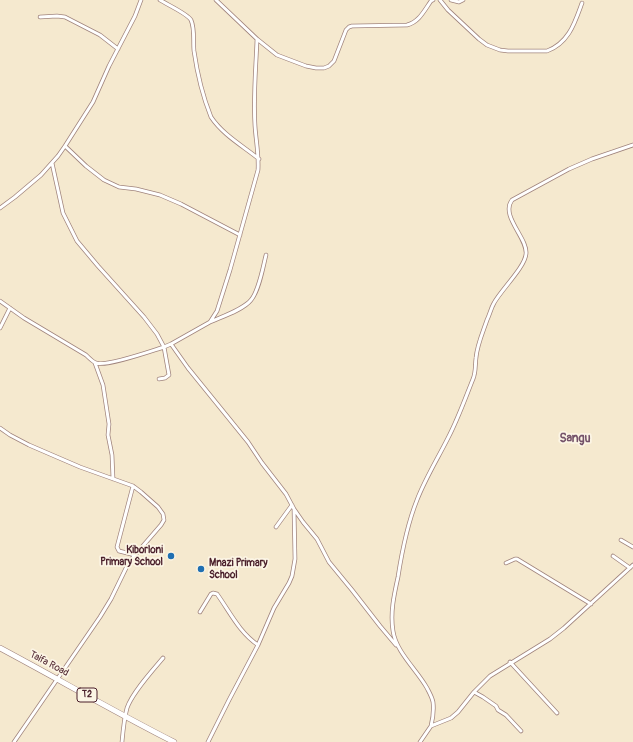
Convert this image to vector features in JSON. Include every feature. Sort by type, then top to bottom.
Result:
[{"type":"highway","name":"Taifa Road","points":[[0,648],[125,717],[174,742]]},
{"type":"street","points":[[0,208],[41,175],[65,146],[93,102],[135,16],[141,0]]},
{"type":"street","points":[[160,0],[191,20],[197,70],[211,117],[215,123],[259,160]]},
{"type":"street","points":[[216,0],[220,2],[257,39],[277,55],[306,66],[316,68],[324,68],[329,66],[334,61],[346,30],[349,27],[407,25],[418,20],[433,0]]},
{"type":"street","points":[[440,0],[448,10],[479,39],[487,45],[500,50],[508,51],[547,51],[552,49],[566,38],[573,28],[582,2]]},
{"type":"street","points":[[451,0],[460,2],[463,0]]},
{"type":"street","points":[[40,17],[65,17],[100,35],[118,49]]},
{"type":"street","points":[[210,322],[217,311],[230,270],[258,170],[259,160],[255,126],[254,93],[257,39]]},
{"type":"street","points":[[398,648],[394,638],[392,617],[396,583],[408,528],[417,500],[459,415],[474,376],[479,342],[498,295],[507,286],[526,258],[524,245],[511,217],[509,210],[510,204],[512,200],[569,169],[592,159],[633,145]]},
{"type":"street","points":[[65,146],[86,166],[104,180],[119,187],[136,189],[160,195],[240,235]]},
{"type":"street","points":[[52,163],[63,213],[77,241],[144,317],[157,334],[164,347],[169,375],[165,378],[159,379]]},
{"type":"street","points":[[95,363],[104,364],[117,361],[164,347],[210,322],[246,305],[255,295],[266,255]]},
{"type":"street","points":[[0,301],[86,355],[95,363],[103,385],[109,424],[108,435],[112,456],[113,479]]},
{"type":"street","points":[[0,328],[10,308]]},
{"type":"street","points":[[171,344],[188,368],[248,442],[286,494],[302,522],[317,540],[329,562],[416,671],[430,694],[433,701],[434,713],[431,726],[420,742]]},
{"type":"street","points":[[0,428],[29,445],[80,467],[133,486],[158,507],[164,517],[161,525],[130,562],[111,599],[14,742]]},
{"type":"street","points":[[133,486],[117,547],[119,551],[135,555]]},
{"type":"street","points":[[276,527],[292,505]]},
{"type":"street","points":[[208,742],[258,645],[274,608],[292,576],[295,559],[294,509]]},
{"type":"street","points":[[621,540],[633,547]]},
{"type":"street","points":[[614,556],[630,568]]},
{"type":"street","points":[[506,563],[517,559],[591,604]]},
{"type":"street","points":[[431,726],[447,720],[458,712],[474,692],[490,676],[564,628],[633,565]]},
{"type":"street","points":[[200,612],[211,594],[217,594],[242,631],[247,637],[258,645]]},
{"type":"street","points":[[122,742],[127,707],[131,699],[162,658]]},
{"type":"street","points":[[510,662],[557,713]]},
{"type":"street","points":[[474,692],[496,706],[498,710],[506,715],[521,731]]},
{"type":"place","name":"Kiborloni Primary School","points":[[171,556]]},
{"type":"place","name":"Mnazi Primary School","points":[[201,569]]},
{"type":"district","name":"Sangu","points":[[575,439]]}]
